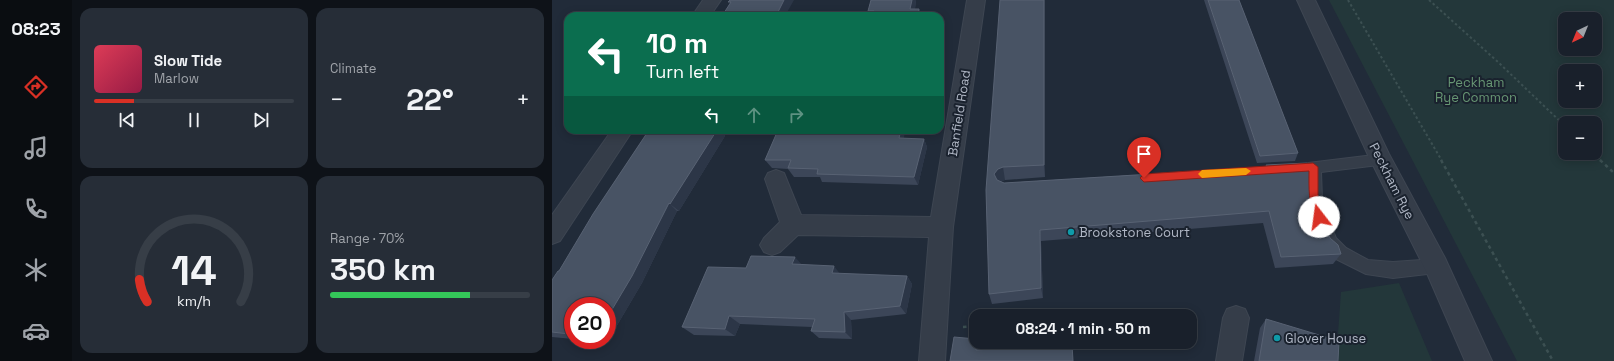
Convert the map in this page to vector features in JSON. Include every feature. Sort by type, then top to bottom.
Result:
[{"type":"street","points":[[704,12],[712,0]]},
{"type":"street","name":"Banfield Road","points":[[932,361],[942,227],[976,0]]},
{"type":"street","name":"Peckham Rye","points":[[1306,0],[1382,160],[1436,266],[1479,361]]},
{"type":"street","points":[[552,234],[620,134]]},
{"type":"street","points":[[776,179],[793,225]]},
{"type":"street","points":[[772,244],[793,225],[942,227]]},
{"type":"street","points":[[1229,361],[1236,318]]},
{"type":"lane","points":[[1297,168],[1382,160]]},
{"type":"lane","points":[[1313,167],[1314,199],[1319,217],[1330,243],[1340,253],[1366,267],[1393,270],[1436,266]]},
{"type":"path","points":[[1348,0],[1420,122],[1553,361]]},
{"type":"path","points":[[1429,0],[1498,62],[1558,119]]},
{"type":"path","points":[[1600,160],[1614,173]]},
{"type":"green space","name":"Peckham Rye Common","points":[[1329,0],[1614,0],[1614,361],[1517,361]]},
{"type":"green space","points":[[1399,283],[1432,361],[1336,361],[1341,292]]},
{"type":"building","points":[[730,0],[784,0],[778,12],[725,12],[731,2],[728,2]]},
{"type":"building","points":[[871,0],[912,0],[910,9],[919,9],[919,12],[868,11]]},
{"type":"building","points":[[1000,0],[1044,0],[1044,165],[1003,167],[998,169],[994,174],[997,180],[1004,183],[1267,167],[1266,165],[1307,163],[1307,165],[1310,165],[1311,168],[1311,188],[1317,206],[1330,238],[1338,245],[1341,254],[1281,257],[1269,211],[1040,230],[1041,288],[989,294],[986,190]]},
{"type":"building","points":[[1208,0],[1239,0],[1298,153],[1260,156]]},
{"type":"building","points":[[646,134],[714,134],[670,204],[669,203],[632,276],[616,303],[616,297],[564,297],[564,333],[552,332],[552,280],[593,214]]},
{"type":"building","points":[[776,134],[900,134],[899,138],[924,139],[914,177],[817,174],[818,169],[788,168],[791,160],[765,160]]},
{"type":"building","points":[[751,256],[795,257],[792,264],[834,266],[832,273],[907,276],[900,306],[844,312],[845,332],[811,331],[815,319],[729,316],[725,329],[682,327],[708,267],[746,268]]},
{"type":"building","name":"Glover House","points":[[1266,319],[1339,341],[1338,361],[1259,361]]},
{"type":"building","points":[[954,337],[969,338],[969,349],[976,350],[1072,349],[1073,361],[950,361]]},
{"type":"slow traffic","points":[[1202,174],[1246,171]]},
{"type":"place","name":"Brookstone Court","points":[[1071,232]]},
{"type":"place","name":"Glover House","points":[[1277,338]]},
{"type":"route","points":[[1144,178],[1313,167],[1314,199],[1319,217]]}]
